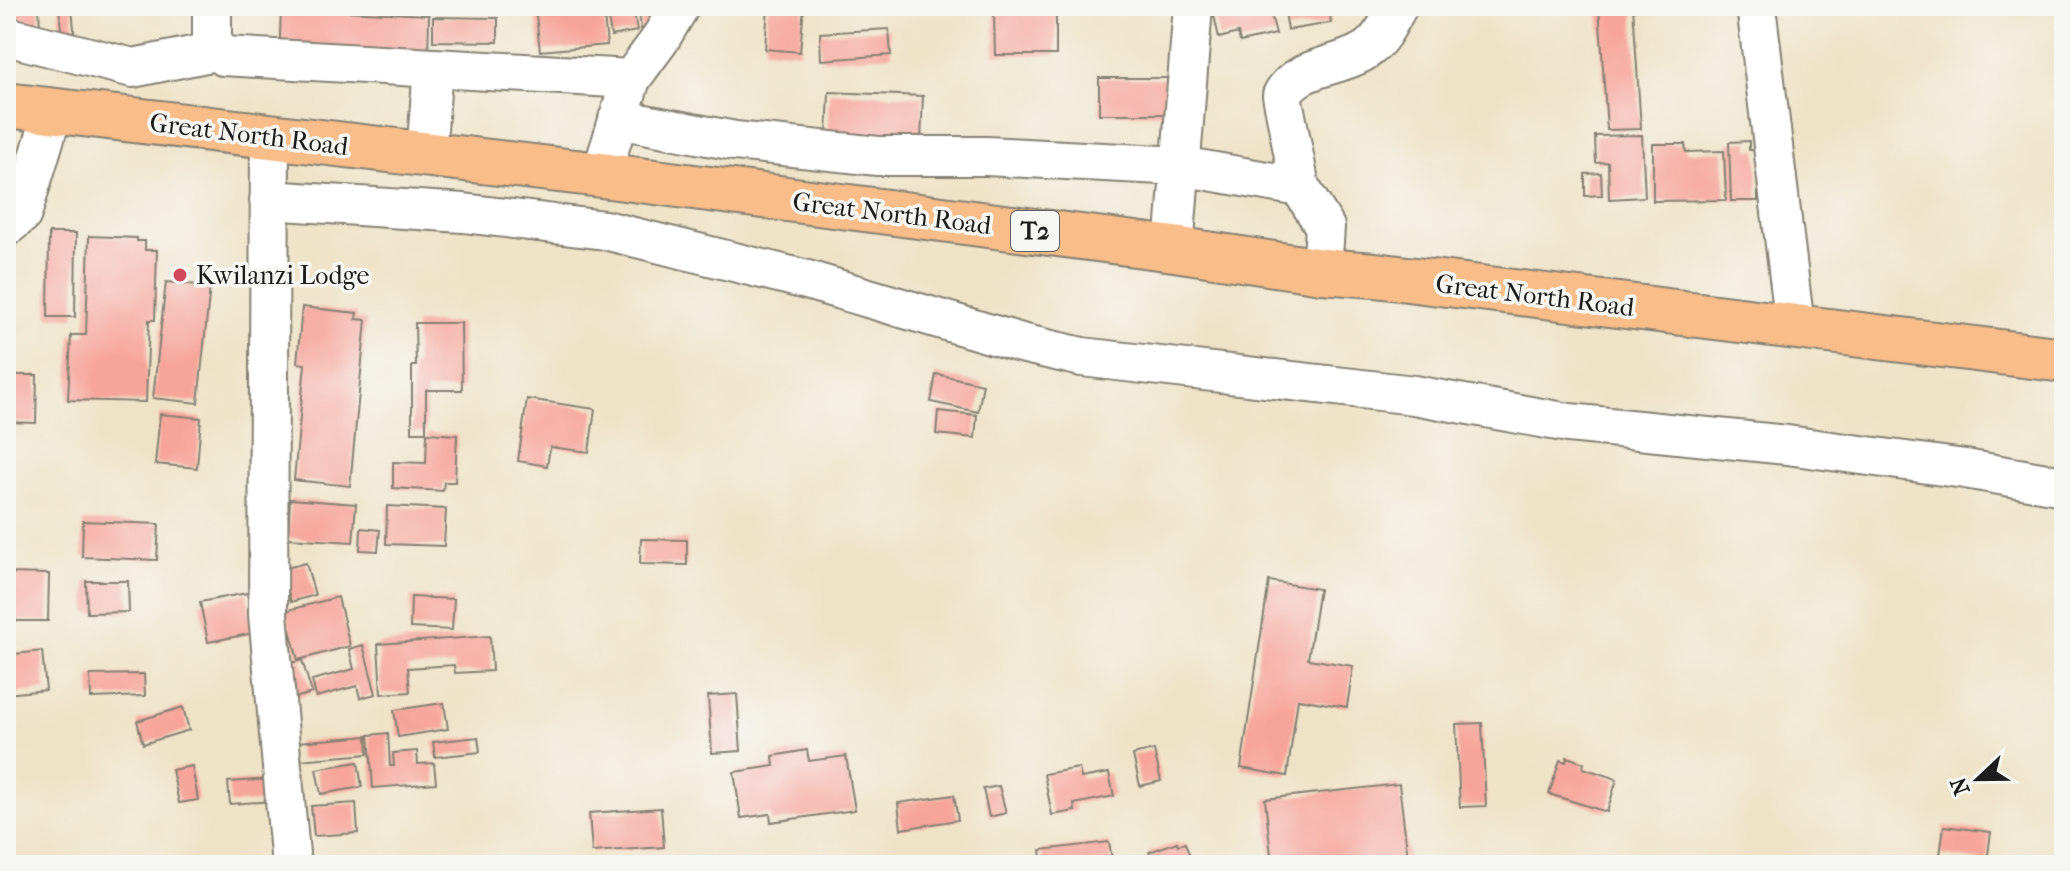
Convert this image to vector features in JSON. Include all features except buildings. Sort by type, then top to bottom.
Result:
[{"type":"highway","name":"Great North Road","points":[[6,105],[601,175],[1322,271],[2064,360]]},
{"type":"street","points":[[212,6],[212,44],[216,51],[228,57],[631,79]]},
{"type":"street","points":[[601,175],[631,79],[680,6]]},
{"type":"street","points":[[1174,249],[1193,6]]},
{"type":"street","points":[[1322,271],[1325,227],[1300,187],[1282,95],[1287,85],[1301,76],[1367,49],[1378,39],[1398,6]]},
{"type":"street","points":[[1756,6],[1795,327]]},
{"type":"street","points":[[6,36],[133,68],[145,68],[216,51]]},
{"type":"street","points":[[128,120],[133,68]]},
{"type":"street","points":[[426,154],[433,68]]},
{"type":"street","points":[[6,227],[22,214],[53,111]]},
{"type":"street","points":[[618,119],[735,141],[878,156],[986,156],[1181,166],[1300,187]]},
{"type":"street","points":[[270,136],[268,614],[291,865]]},
{"type":"street","points":[[870,210],[878,156]]},
{"type":"street","points":[[269,200],[463,213],[605,230],[807,280],[1021,343],[1082,357],[1414,395],[1569,423],[1787,445],[2064,486]]},
{"type":"place","name":"Kwilanzi Lodge","points":[[180,275]]}]
